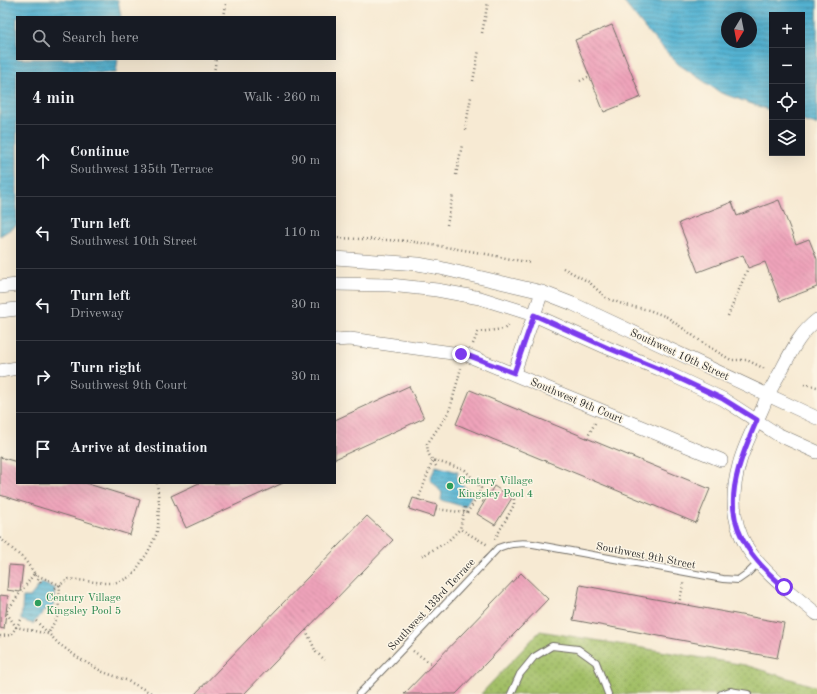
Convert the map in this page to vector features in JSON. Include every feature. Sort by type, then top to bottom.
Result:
[{"type":"street","name":"Southwest 10th Street","points":[[336,258],[418,264],[542,292],[573,304],[817,418]]},
{"type":"street","name":"Southwest 10th Street","points":[[336,284],[390,285],[437,290],[480,298],[534,315],[666,372],[723,399],[777,434],[817,452]]},
{"type":"street","points":[[0,287],[16,285]]},
{"type":"street","points":[[514,373],[542,292]]},
{"type":"street","points":[[0,312],[16,309]]},
{"type":"street","points":[[817,320],[802,333],[768,395],[739,465],[734,487],[733,505],[733,512],[742,540],[758,563],[773,578],[817,614]]},
{"type":"street","name":"Southwest 9th Court","points":[[336,340],[350,339],[467,355],[514,373],[721,460]]},
{"type":"street","points":[[0,371],[16,368]]},
{"type":"lane","name":"Southwest 133rd Terrace","points":[[360,694],[498,548],[513,543],[524,543]]},
{"type":"lane","name":"Southwest 9th Street","points":[[524,543],[723,579],[738,580],[758,563]]},
{"type":"lane","points":[[511,694],[520,674],[534,657],[552,646],[578,648],[596,662],[608,694]]},
{"type":"lane","points":[[721,694],[730,691],[748,694]]},
{"type":"path","points":[[482,33],[488,2]]},
{"type":"path","points":[[224,16],[226,4]]},
{"type":"path","points":[[474,81],[479,50]]},
{"type":"path","points":[[214,72],[216,60]]},
{"type":"path","points":[[580,81],[590,76]]},
{"type":"path","points":[[465,130],[470,97]]},
{"type":"path","points":[[456,175],[462,145]]},
{"type":"path","points":[[447,225],[453,194]]},
{"type":"path","points":[[338,238],[408,241],[470,250],[531,263]]},
{"type":"path","points":[[563,268],[589,282],[606,298],[625,305],[649,310],[667,317],[706,345],[731,360],[747,360],[765,369]]},
{"type":"path","points":[[728,316],[748,268]]},
{"type":"path","points":[[472,346],[478,332],[504,329],[509,325]]},
{"type":"path","points":[[436,466],[428,453],[427,444],[450,409],[463,362]]},
{"type":"path","points":[[804,384],[817,387]]},
{"type":"path","points":[[433,460],[465,470],[480,488],[477,498],[467,513],[436,509]]},
{"type":"path","points":[[418,500],[433,460]]},
{"type":"path","points":[[55,588],[69,580],[114,583],[132,576],[148,552],[156,535],[158,527],[159,503],[157,484]]},
{"type":"path","points":[[460,528],[490,545],[514,505],[514,497],[508,491],[505,494]]},
{"type":"path","points":[[472,494],[484,502]]},
{"type":"path","points":[[422,556],[447,542],[460,528],[465,507]]},
{"type":"path","points":[[0,538],[25,560],[41,583]]},
{"type":"path","points":[[679,604],[685,572]]},
{"type":"path","points":[[34,574],[60,585]]},
{"type":"path","points":[[34,574],[6,612],[16,627],[48,634]]},
{"type":"path","points":[[48,634],[58,615],[60,585]]},
{"type":"path","points":[[0,636],[11,635],[21,620]]},
{"type":"path","points":[[36,621],[59,644],[86,663],[103,672],[126,680],[153,694]]},
{"type":"path","points":[[306,630],[316,652],[324,660]]},
{"type":"path","points":[[407,645],[411,651],[432,664]]},
{"type":"green space","points":[[540,631],[745,665],[817,687],[817,694],[481,694]]},
{"type":"water","points":[[0,0],[118,0],[121,16],[16,16],[16,60],[118,60],[116,72],[16,72],[16,226],[0,236]]},
{"type":"water","points":[[622,0],[817,0],[817,125],[805,122],[805,12],[769,12],[769,110],[721,93],[678,64],[647,31]]},
{"type":"water","name":"Century Village Kingsley Pool 4","points":[[436,466],[458,472],[457,479],[472,495],[465,507],[441,500],[442,493],[430,479]]},
{"type":"water","name":"Century Village Kingsley Pool 5","points":[[41,583],[55,588],[53,609],[45,610],[33,624],[21,620],[23,597],[30,597]]},
{"type":"building","points":[[612,25],[641,97],[604,112],[575,40]]},
{"type":"building","points":[[779,200],[796,244],[809,239],[817,259],[817,287],[780,301],[765,262],[748,268],[743,255],[698,272],[679,223],[732,202],[737,216]]},
{"type":"building","points":[[409,386],[424,418],[336,459],[336,420]]},
{"type":"building","points":[[470,390],[710,489],[696,523],[456,424]]},
{"type":"building","points":[[0,457],[16,462],[16,484],[88,484],[140,500],[130,535],[0,495]]},
{"type":"building","points":[[197,484],[281,484],[186,528],[171,496]]},
{"type":"building","points":[[494,486],[512,498],[495,525],[477,514]]},
{"type":"building","points":[[413,498],[437,505],[434,517],[409,509]]},
{"type":"building","points":[[367,516],[393,540],[244,694],[195,694]]},
{"type":"building","points":[[9,565],[23,566],[20,592],[7,590]]},
{"type":"building","points":[[521,573],[548,599],[456,694],[404,694]]},
{"type":"building","points":[[580,585],[784,623],[777,658],[573,620]]},
{"type":"building","points":[[0,595],[8,596],[4,629],[0,628]]},
{"type":"place","name":"Century Village Kingsley Pool 4","points":[[450,486]]},
{"type":"place","name":"Century Village Kingsley Pool 5","points":[[38,603]]},
{"type":"route","points":[[461,354],[514,373],[534,315],[659,369],[723,399],[757,420],[739,465],[734,487],[733,512],[742,540],[750,552],[758,563],[784,587]]}]
